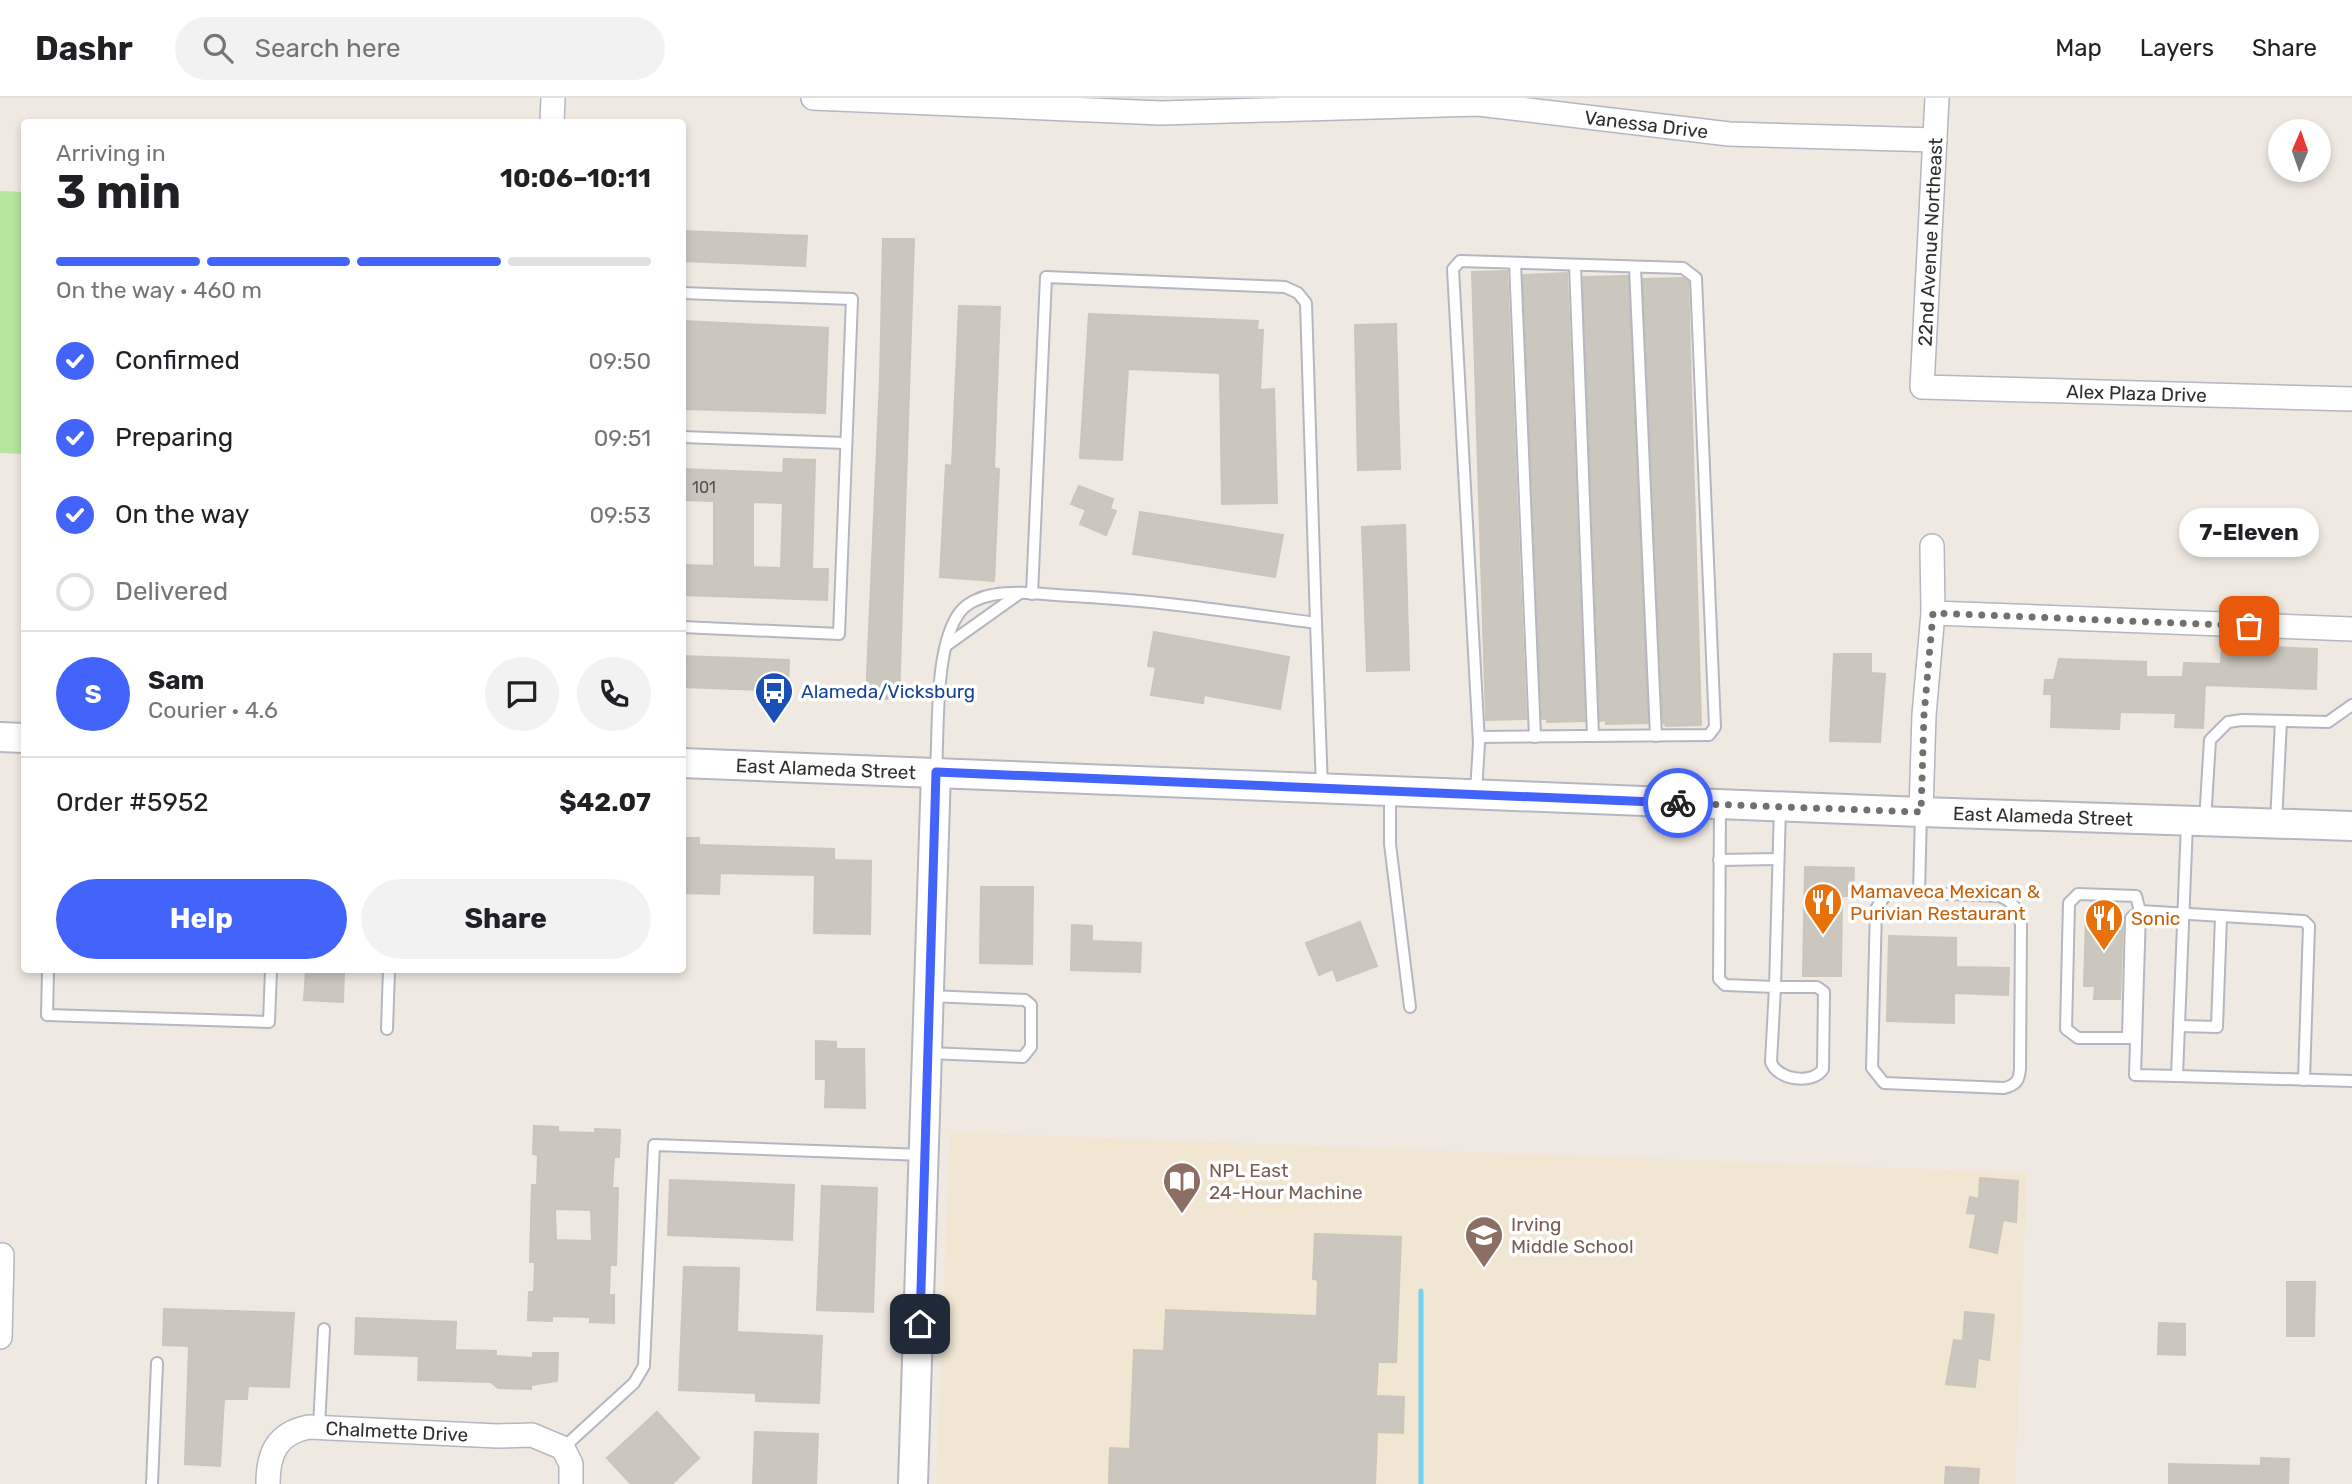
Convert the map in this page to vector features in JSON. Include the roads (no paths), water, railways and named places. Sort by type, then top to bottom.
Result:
[{"type":"street","points":[[552,119],[553,98]]},
{"type":"street","name":"Vanessa Drive","points":[[813,98],[1161,113],[1297,104],[1478,104],[1717,134],[1935,140]]},
{"type":"street","name":"22nd Avenue Northeast","points":[[1922,387],[1937,98]]},
{"type":"street","name":"Alex Plaza Drive","points":[[1922,387],[2352,399]]},
{"type":"street","points":[[1921,812],[1924,715],[1933,613],[1932,546]]},
{"type":"street","points":[[1933,613],[2352,629]]},
{"type":"street","points":[[0,737],[21,738]]},
{"type":"street","name":"East Alameda Street","points":[[686,763],[1780,807],[2352,826]]},
{"type":"street","points":[[913,1484],[936,772]]},
{"type":"street","points":[[0,1337],[2,1255]]},
{"type":"street","name":"Chalmette Drive","points":[[268,1484],[271,1454],[281,1438],[299,1429],[319,1427],[497,1436],[532,1435],[563,1448]]},
{"type":"street","points":[[563,1448],[571,1464],[571,1484]]},
{"type":"lane","points":[[1476,795],[1479,737],[1453,269],[1460,261],[1683,268],[1696,278],[1715,727],[1709,736],[1479,737]]},
{"type":"lane","points":[[1515,263],[1535,737]]},
{"type":"lane","points":[[1575,265],[1593,736]]},
{"type":"lane","points":[[1635,267],[1656,736]]},
{"type":"lane","points":[[1032,594],[1045,277],[1284,287],[1298,293],[1307,303],[1322,789]]},
{"type":"lane","points":[[686,293],[852,299],[839,634],[686,627]]},
{"type":"lane","points":[[686,437],[846,443]]},
{"type":"lane","points":[[947,645],[1020,593]]},
{"type":"lane","points":[[936,772],[947,645],[960,611],[975,600],[991,595],[1020,593],[1144,601],[1315,623]]},
{"type":"lane","points":[[2177,1076],[2183,911],[2210,740],[2218,729],[2228,722],[2328,722],[2352,705]]},
{"type":"lane","points":[[2276,823],[2281,720]]},
{"type":"lane","points":[[1390,792],[1390,844],[1410,1007]]},
{"type":"lane","points":[[1720,804],[1719,979],[1725,985],[1775,987],[1817,987],[1824,992],[1823,1069],[1819,1076],[1783,1076],[1774,1070],[1771,1062],[1775,987],[1780,807]]},
{"type":"lane","points":[[1919,893],[1921,812]]},
{"type":"lane","points":[[1719,860],[1778,859]]},
{"type":"lane","points":[[1919,893],[1999,896],[2010,900],[2017,909],[2021,925],[2020,1069],[2019,1079],[2013,1086],[2004,1088],[1884,1083],[1874,1075],[1871,1068],[1876,909],[1887,894],[1919,893]]},
{"type":"lane","points":[[2132,1038],[2078,1038],[2066,1029],[2069,903],[2078,894],[2136,896],[2140,911],[2132,1038],[2135,1075],[2352,1081]]},
{"type":"lane","points":[[2140,911],[2183,911],[2221,917],[2304,921],[2309,926],[2304,1080]]},
{"type":"lane","points":[[2179,1026],[2217,1027],[2221,917]]},
{"type":"lane","points":[[48,973],[47,1015],[269,1022],[271,973]]},
{"type":"lane","points":[[387,1029],[389,973]]},
{"type":"lane","points":[[928,1053],[1023,1056],[1031,1047],[1031,1005],[1025,1000],[929,996]]},
{"type":"lane","points":[[563,1448],[634,1383],[644,1366],[654,1145],[925,1155]]},
{"type":"lane","points":[[319,1427],[324,1329]]},
{"type":"lane","points":[[152,1484],[157,1363]]},
{"type":"waterway","points":[[1421,1291],[1421,1484]]},
{"type":"place","name":"7-Eleven","points":[[2249,626]]},
{"type":"place","name":"Alameda/Vicksburg","points":[[774,725]]},
{"type":"place","name":"Mamaveca Mexican & Purivian Restaurant","points":[[1823,936]]},
{"type":"place","name":"Sonic","points":[[2104,952]]},
{"type":"place","name":"NPL East 24-Hour Machine","points":[[1182,1215]]},
{"type":"place","name":"Irving Middle School","points":[[1484,1269]]}]
